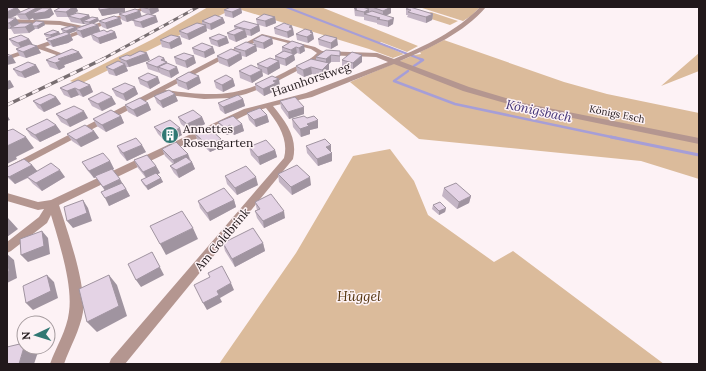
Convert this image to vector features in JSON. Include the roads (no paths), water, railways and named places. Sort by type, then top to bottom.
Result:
[{"type":"street","points":[[7,58],[149,7]]},
{"type":"street","name":"Haunhorstweg","points":[[7,197],[38,206],[53,203],[249,111],[309,95],[394,61],[443,37],[470,21],[483,7]]},
{"type":"street","points":[[7,21],[60,23],[86,29]]},
{"type":"street","points":[[7,171],[156,91],[264,35],[313,48],[321,53],[314,60],[236,94],[218,97],[156,91]]},
{"type":"street","points":[[37,46],[64,56]]},
{"type":"street","name":"Königs Esch","points":[[321,53],[377,55],[466,89],[522,105],[699,141]]},
{"type":"street","name":"Am Goldbrink","points":[[116,364],[288,159],[291,152],[290,143],[279,118],[269,106]]},
{"type":"street","points":[[7,248],[43,220],[53,203]]},
{"type":"street","points":[[53,203],[66,250],[75,292],[76,311],[57,364]]},
{"type":"waterway","name":"Königsbach","points":[[286,7],[423,60]]},
{"type":"waterway","name":"Königsbach","points":[[414,66],[423,60]]},
{"type":"waterway","name":"Königsbach","points":[[408,71],[394,81],[455,104],[616,138]]},
{"type":"waterway","name":"Königsbach","points":[[611,137],[699,155]]},
{"type":"railway","points":[[102,60],[198,7]]},
{"type":"railway","points":[[7,105],[102,60]]},
{"type":"place","name":"Annettes Rosengarten","points":[[170,135]]},
{"type":"park label","name":"Hüggel","points":[[359,296]]}]
